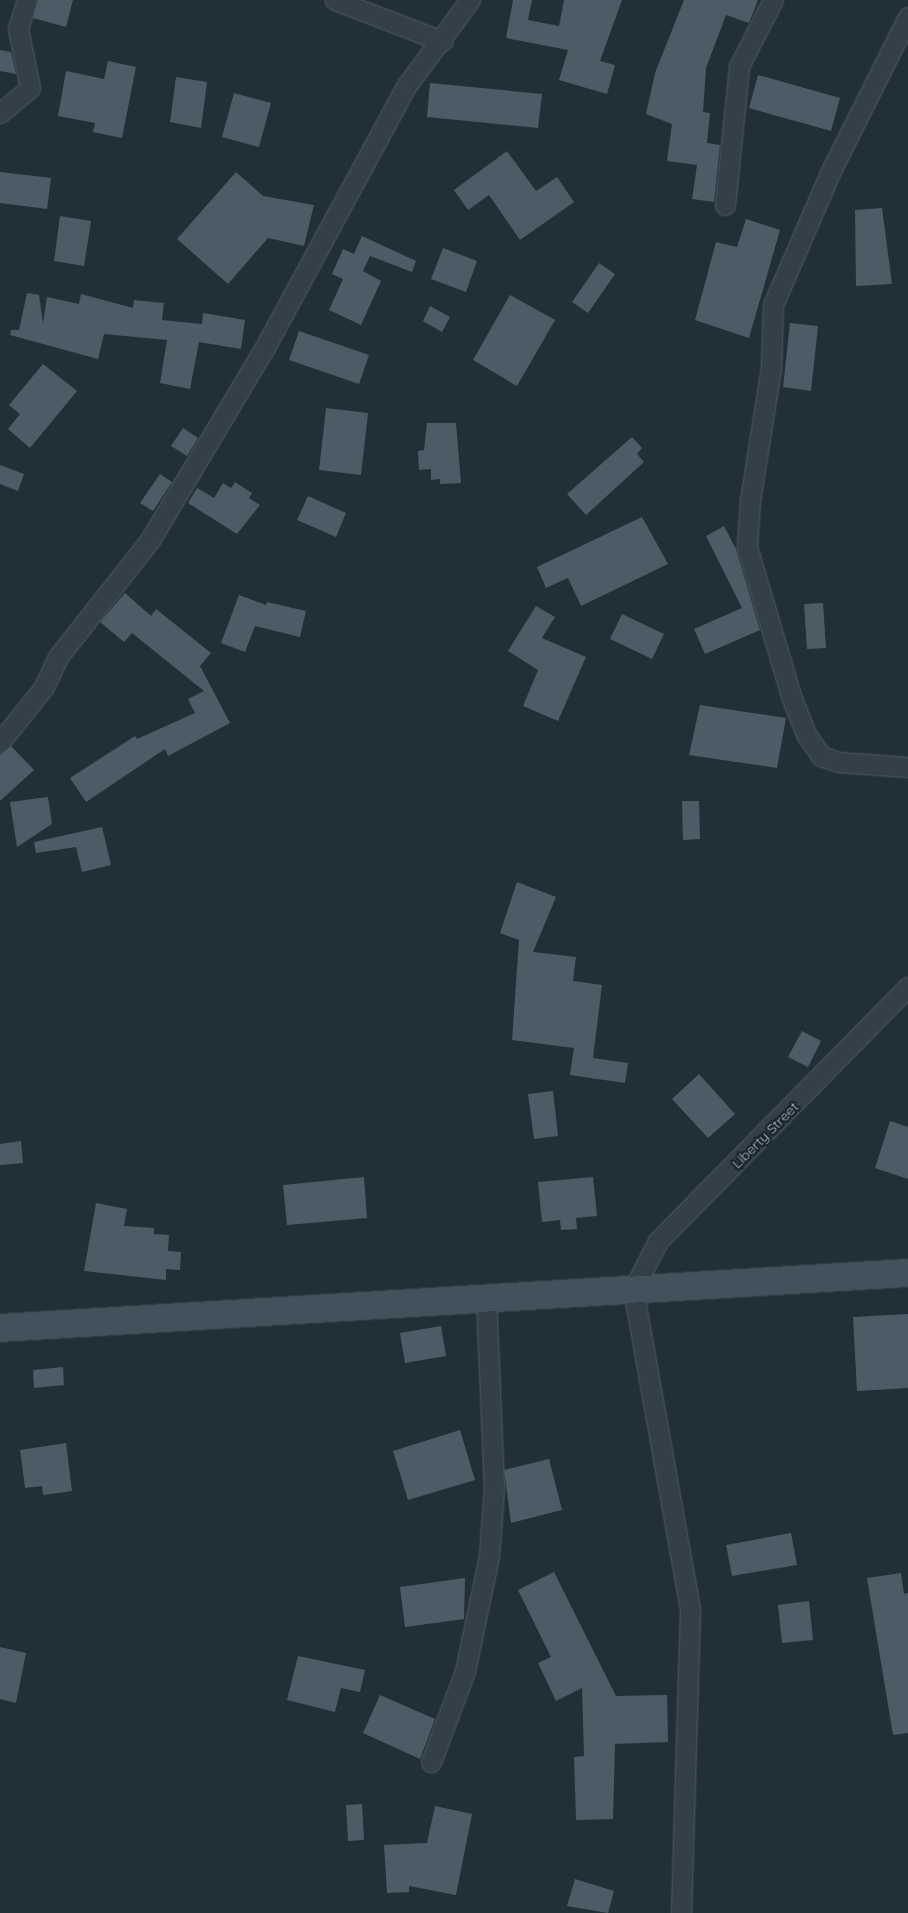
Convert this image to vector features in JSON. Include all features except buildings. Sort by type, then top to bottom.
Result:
[{"type":"main road","points":[[0,1328],[908,1273]]},
{"type":"street","points":[[0,113],[30,88],[18,29],[27,0]]},
{"type":"street","points":[[335,0],[442,41]]},
{"type":"street","points":[[0,742],[44,687],[58,657],[150,540],[264,349],[407,85],[442,41],[470,0]]},
{"type":"street","points":[[725,205],[739,66],[773,0]]},
{"type":"street","points":[[908,17],[826,182],[773,304],[771,368],[750,500],[747,547],[791,696],[806,734],[822,756],[838,762],[908,767]]},
{"type":"street","name":"Liberty Street","points":[[633,1290],[658,1241],[908,987]]},
{"type":"street","points":[[633,1290],[690,1609],[681,1913]]},
{"type":"street","points":[[431,1762],[465,1671],[489,1556],[494,1488],[486,1298]]}]
